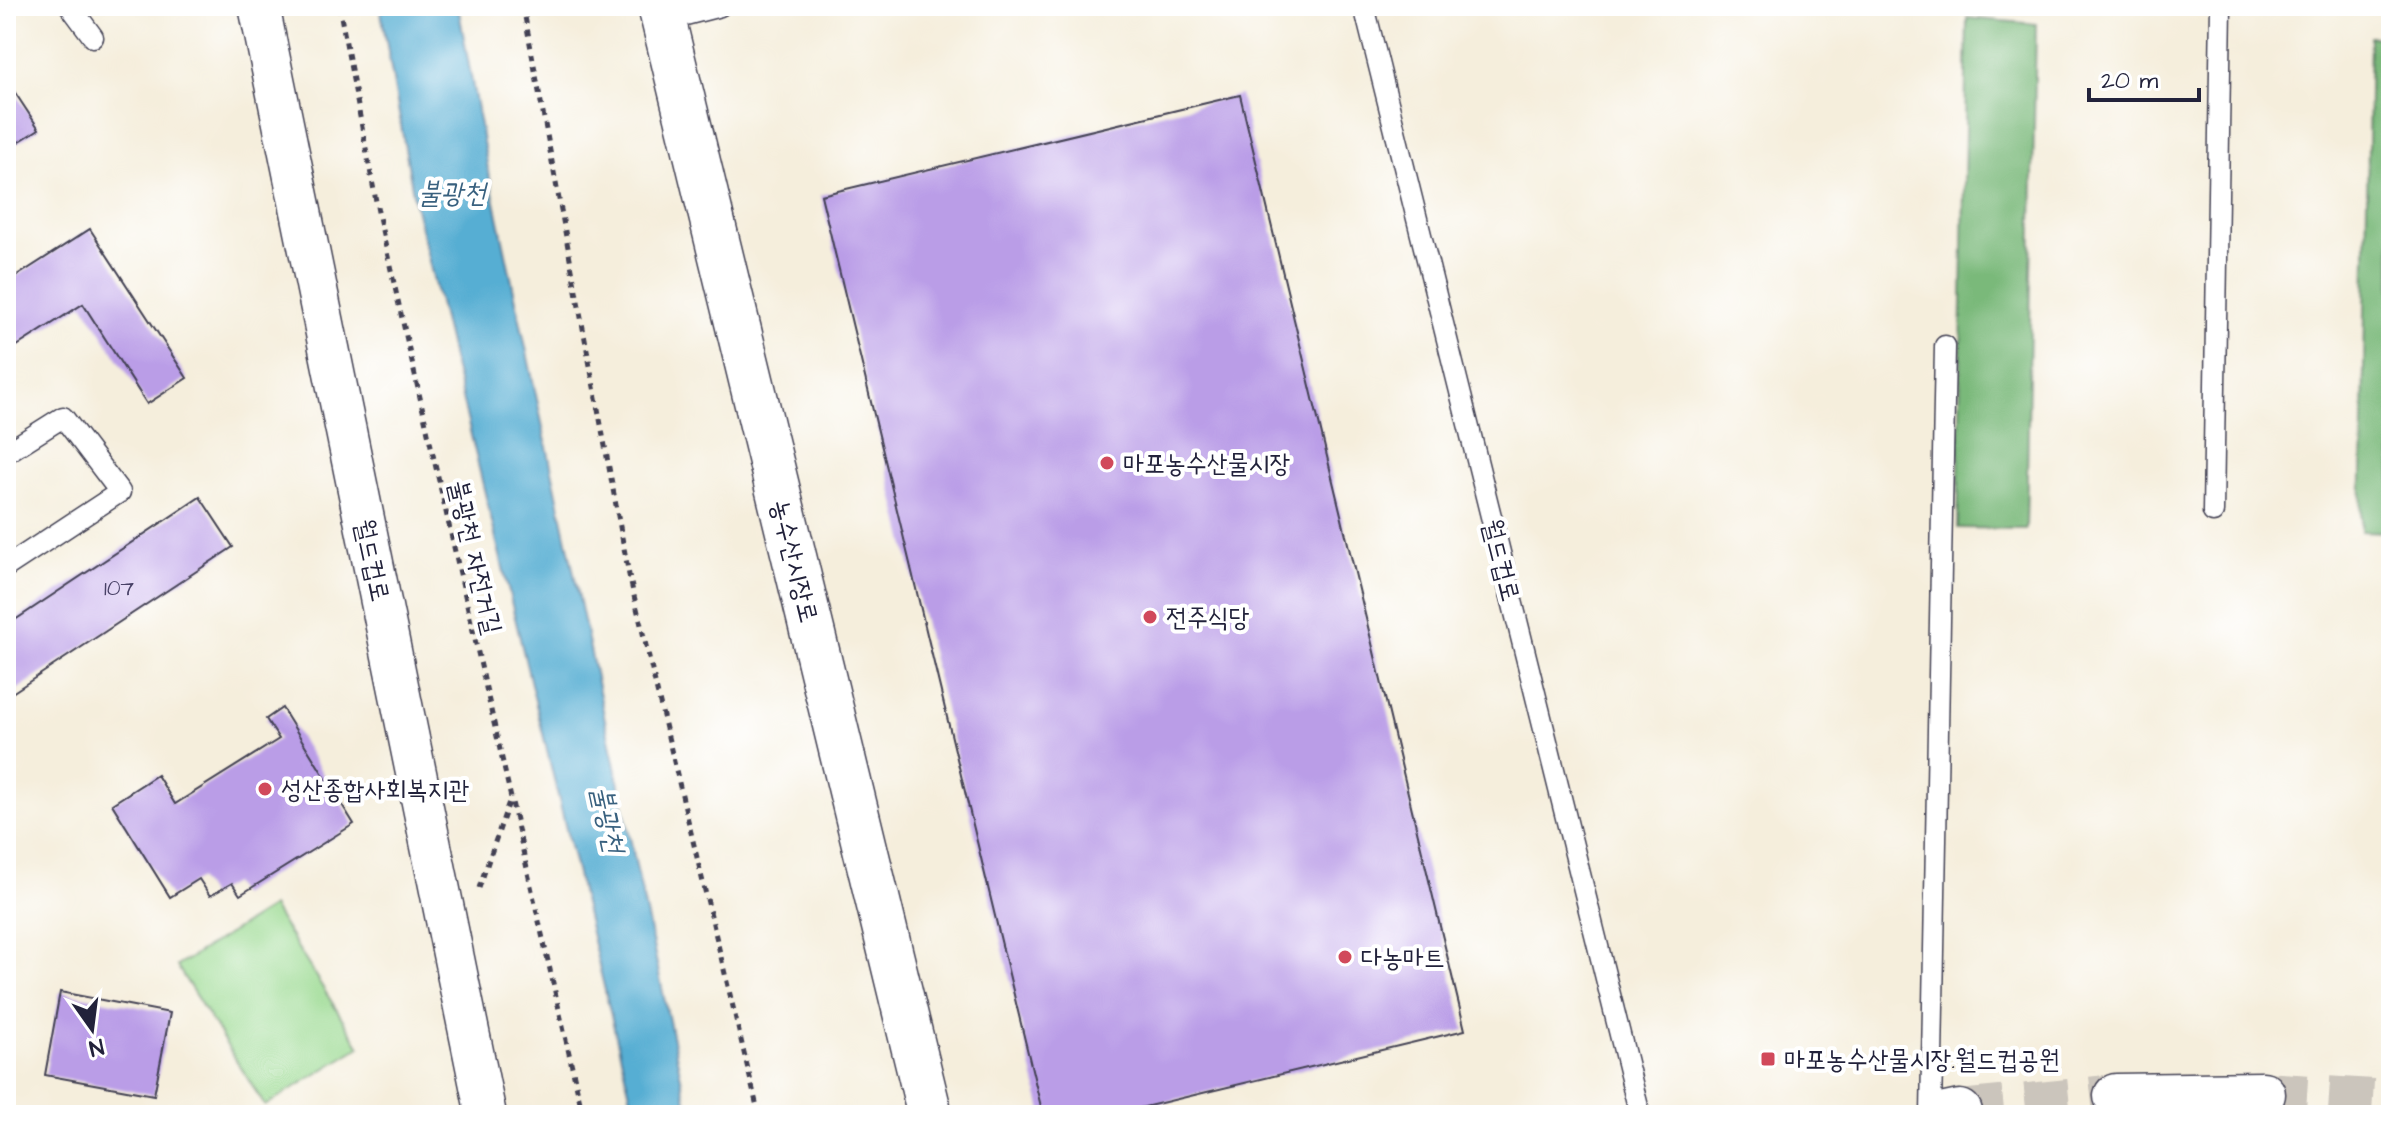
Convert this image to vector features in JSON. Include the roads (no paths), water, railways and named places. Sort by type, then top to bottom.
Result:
[{"type":"main road","name":"농수산시장로","points":[[661,14],[933,1107]]},
{"type":"main road","points":[[2116,1096],[2263,1094]]},
{"type":"street","name":"월드컵로","points":[[259,6],[486,1115]]},
{"type":"lane","points":[[70,6],[93,37]]},
{"type":"lane","points":[[661,14],[720,6]]},
{"type":"lane","name":"월드컵로","points":[[1364,6],[1640,1115]]},
{"type":"lane","points":[[2213,512],[2221,6]]},
{"type":"lane","points":[[1945,346],[1946,1114]]},
{"type":"lane","points":[[6,453],[63,417],[120,492],[6,567]]},
{"type":"water","name":"불광천","points":[[380,6],[458,6],[488,169],[689,1115],[635,1115],[414,199]]},
{"type":"tunnel","points":[[2263,1094],[2391,1102]]},
{"type":"tunnel","points":[[1960,1112],[2116,1096]]},
{"type":"place","name":"마포농수산물시장","points":[[1107,463]]},
{"type":"place","name":"전주식당","points":[[1150,617]]},
{"type":"place","name":"성산종합사회복지관","points":[[265,789]]},
{"type":"place","name":"다농마트","points":[[1345,957]]},
{"type":"place","name":"마포농수산물시장.월드컵공원","points":[[1768,1059]]}]
